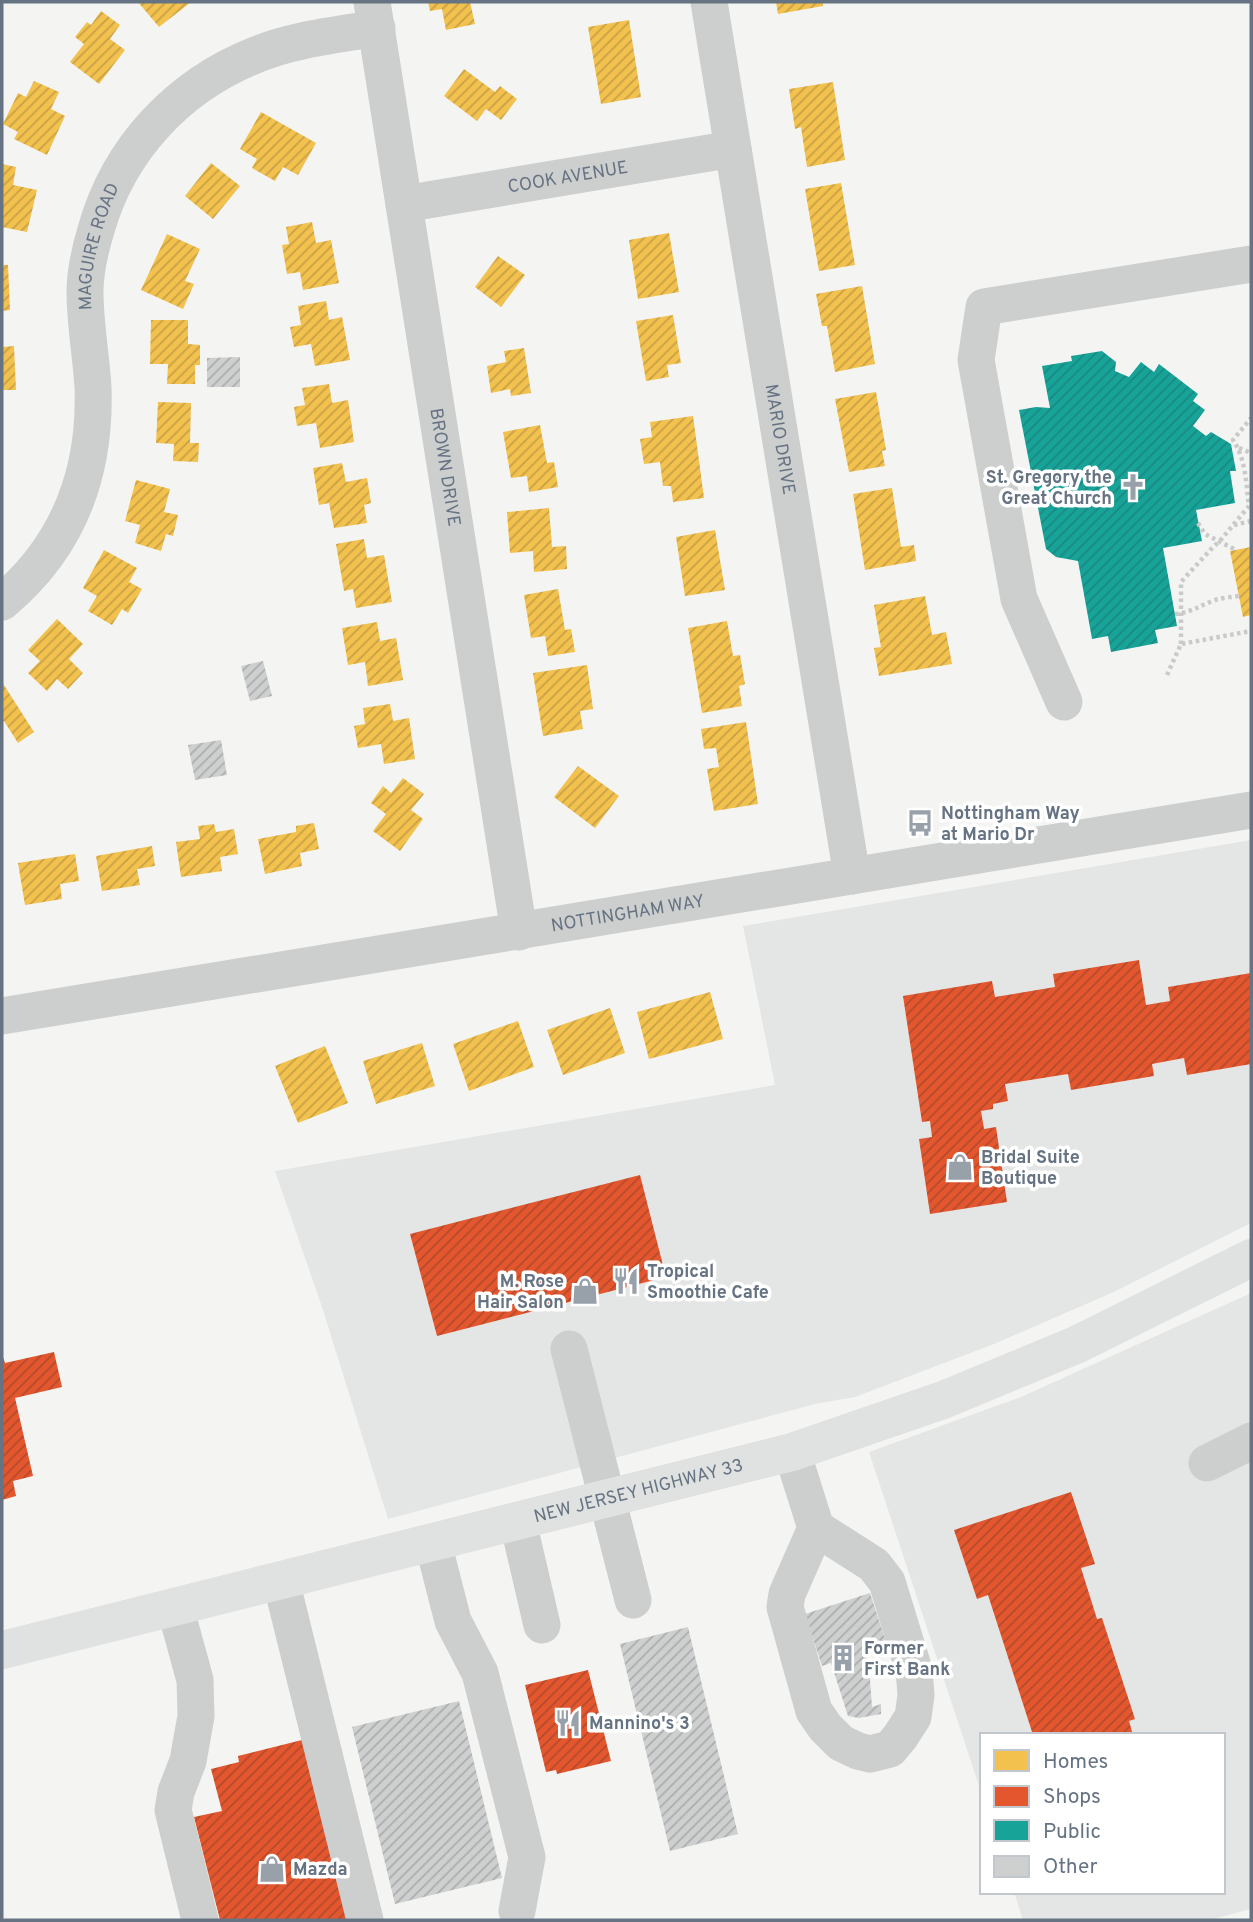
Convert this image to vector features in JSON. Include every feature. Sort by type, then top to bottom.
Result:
[{"type":"main road","name":"NEW JERSEY HIGHWAY 33","points":[[2,1650],[792,1452],[943,1400],[1076,1345],[1251,1258]]},
{"type":"street","name":"MARIO DRIVE","points":[[709,2],[852,876]]},
{"type":"street","name":"BROWN DRIVE","points":[[374,15],[519,932]]},
{"type":"street","name":"MAGUIRE ROAD","points":[[2,602],[23,584],[53,547],[75,505],[87,468],[93,430],[93,387],[85,292],[90,251],[102,206],[123,165],[147,131],[180,99],[218,72],[259,53],[298,43],[374,15]]},
{"type":"street","name":"COOK AVENUE","points":[[404,204],[733,149]]},
{"type":"street","points":[[1064,702],[1019,599],[976,360],[984,307],[1251,264]]},
{"type":"street","name":"NOTTINGHAM WAY","points":[[2,1016],[1251,810]]},
{"type":"street","points":[[569,1349],[633,1600]]},
{"type":"street","points":[[1207,1463],[1251,1441]]},
{"type":"street","points":[[792,1452],[816,1528],[874,1565],[887,1582],[914,1670],[916,1695],[913,1717],[890,1749],[870,1754],[849,1747],[825,1727],[814,1711],[785,1607],[787,1594],[816,1528]]},
{"type":"street","points":[[518,1521],[542,1625]]},
{"type":"street","points":[[433,1543],[453,1621],[481,1673],[527,1857],[516,1911]]},
{"type":"street","points":[[281,1581],[365,1920]]},
{"type":"street","points":[[175,1607],[195,1680],[196,1717],[188,1761],[173,1810],[200,1920]]},
{"type":"path","points":[[1167,675],[1181,644],[1181,582],[1249,506],[1244,468],[1239,448],[1233,440],[1251,418]]},
{"type":"path","points":[[1239,448],[1251,453]]},
{"type":"path","points":[[1233,525],[1251,521]]},
{"type":"path","points":[[1198,523],[1205,534],[1236,550]]},
{"type":"path","points":[[1175,614],[1201,607],[1213,600],[1239,596]]},
{"type":"path","points":[[1181,644],[1251,631]]},
{"type":"shaded area","points":[[1251,840],[1251,1223],[1116,1291],[994,1344],[855,1397],[815,1404],[388,1519],[323,1310],[275,1171],[775,1085],[743,926]]},
{"type":"shaded area","points":[[1251,1293],[1251,1909],[1210,1920],[1023,1920],[1015,1894],[1225,1894],[1225,1733],[980,1733],[980,1789],[869,1452],[1021,1397]]},
{"type":"building: Homes","points":[[138,2],[191,2],[159,27]]},
{"type":"building: Homes","points":[[428,2],[470,2],[475,24],[446,30],[442,9],[430,11]]},
{"type":"building: Homes","points":[[776,2],[823,2],[823,6],[778,14]]},
{"type":"building: Homes","points":[[101,11],[120,25],[110,39],[125,50],[99,84],[70,62],[84,44],[75,37],[87,22],[91,25]]},
{"type":"building: Homes","points":[[629,20],[641,97],[601,104],[588,27]]},
{"type":"building: Homes","points":[[464,69],[495,92],[500,86],[517,99],[501,120],[486,109],[477,121],[444,96]]},
{"type":"building: Homes","points":[[34,81],[59,92],[51,109],[65,116],[47,155],[14,139],[18,132],[3,124],[18,93],[26,97]]},
{"type":"building: Homes","points":[[833,82],[845,160],[807,167],[801,127],[795,129],[789,89]]},
{"type":"building: Homes","points":[[261,112],[316,143],[298,175],[283,167],[275,181],[252,168],[257,159],[240,149]]},
{"type":"building: Homes","points":[[211,163],[240,186],[213,219],[185,196]]},
{"type":"building: Homes","points":[[2,164],[16,167],[13,185],[37,190],[27,232],[2,227]]},
{"type":"building: Homes","points":[[841,183],[855,265],[819,271],[805,189]]},
{"type":"building: Homes","points":[[312,222],[316,243],[331,240],[339,283],[303,290],[300,272],[287,274],[282,245],[289,244],[286,227]]},
{"type":"building: Homes","points":[[669,233],[679,292],[638,299],[629,240]]},
{"type":"building: Homes","points":[[167,234],[200,249],[185,281],[194,284],[183,309],[141,290]]},
{"type":"building: Homes","points":[[498,256],[525,275],[501,307],[475,287]]},
{"type":"building: Homes","points":[[2,265],[8,265],[10,310],[2,311]]},
{"type":"building: Homes","points":[[862,286],[875,364],[835,372],[827,326],[822,326],[816,294]]},
{"type":"building: Homes","points":[[326,301],[329,320],[342,317],[350,360],[315,366],[311,344],[294,347],[290,327],[301,325],[298,306]]},
{"type":"building: Homes","points":[[673,315],[681,363],[667,365],[669,377],[646,381],[636,321]]},
{"type":"building: Homes","points":[[151,320],[188,320],[188,344],[200,345],[200,365],[195,365],[195,384],[167,384],[168,364],[150,364]]},
{"type":"building: Homes","points":[[14,346],[16,390],[2,390],[2,347]]},
{"type":"building: Homes","points":[[524,348],[531,393],[511,396],[510,389],[491,393],[487,366],[506,362],[504,351]]},
{"type":"building: Homes","points":[[329,384],[332,403],[348,400],[354,442],[320,448],[316,423],[297,426],[294,407],[305,405],[302,388]]},
{"type":"building: Homes","points":[[876,392],[886,450],[882,451],[885,466],[849,472],[835,399]]},
{"type":"building: Homes","points":[[158,402],[191,403],[190,443],[199,443],[198,462],[173,461],[174,444],[156,443]]},
{"type":"building: Homes","points":[[693,416],[704,498],[673,502],[671,486],[663,486],[660,462],[644,464],[640,439],[652,437],[650,422]]},
{"type":"building: Homes","points":[[540,425],[547,463],[554,462],[558,487],[529,492],[527,476],[511,478],[503,432]]},
{"type":"building: Homes","points":[[342,463],[346,482],[367,478],[371,503],[364,505],[367,523],[334,528],[329,503],[319,505],[313,468]]},
{"type":"building: Homes","points":[[136,480],[170,489],[164,512],[178,515],[173,536],[166,534],[161,551],[135,543],[140,525],[125,521]]},
{"type":"building: Homes","points":[[892,488],[901,547],[914,545],[916,561],[865,570],[853,494]]},
{"type":"building: Homes","points":[[549,508],[552,547],[566,546],[567,569],[534,572],[533,551],[510,553],[507,512]]},
{"type":"building: Homes","points":[[715,530],[725,590],[685,596],[676,537]]},
{"type":"building: Homes","points":[[364,539],[367,558],[384,555],[392,602],[356,608],[353,589],[344,591],[336,544]]},
{"type":"building: Homes","points":[[1251,547],[1251,615],[1243,617],[1230,551]]},
{"type":"building: Homes","points":[[104,550],[137,568],[129,582],[142,589],[128,613],[122,609],[112,625],[88,611],[97,596],[83,588]]},
{"type":"building: Homes","points":[[558,589],[565,630],[571,629],[575,652],[548,656],[545,636],[531,638],[524,595]]},
{"type":"building: Homes","points":[[925,596],[932,635],[946,632],[952,664],[879,676],[874,648],[881,647],[874,605]]},
{"type":"building: Homes","points":[[57,619],[83,644],[69,659],[83,673],[68,689],[57,679],[47,691],[28,673],[40,661],[28,650]]},
{"type":"building: Homes","points":[[727,621],[733,656],[740,655],[745,684],[739,686],[742,706],[702,713],[688,628]]},
{"type":"building: Homes","points":[[377,622],[380,641],[396,638],[403,680],[368,686],[365,662],[348,665],[342,628]]},
{"type":"building: Homes","points":[[587,665],[593,709],[580,711],[583,729],[543,736],[533,673]]},
{"type":"building: Homes","points":[[2,682],[34,732],[18,743],[4,721],[2,722]]},
{"type":"building: Homes","points":[[390,704],[393,721],[409,718],[415,759],[384,764],[381,744],[358,748],[354,726],[365,724],[363,708]]},
{"type":"building: Homes","points":[[746,722],[758,804],[714,811],[707,769],[719,767],[716,748],[704,749],[701,729]]},
{"type":"building: Homes","points":[[578,766],[619,796],[595,828],[554,797]]},
{"type":"building: Homes","points":[[403,778],[424,794],[411,810],[423,819],[400,851],[373,831],[386,814],[371,803],[383,786],[391,793]]},
{"type":"building: Homes","points":[[314,823],[319,849],[300,853],[302,866],[265,874],[258,839],[296,832],[296,826]]},
{"type":"building: Homes","points":[[214,824],[216,832],[234,829],[238,854],[220,857],[222,871],[181,877],[176,842],[200,839],[198,826]]},
{"type":"building: Homes","points":[[152,846],[155,866],[137,869],[140,885],[102,891],[96,856]]},
{"type":"building: Homes","points":[[75,854],[79,881],[60,884],[62,899],[25,905],[18,863]]},
{"type":"building: Homes","points":[[710,992],[723,1039],[649,1059],[637,1012]]},
{"type":"building: Homes","points":[[610,1008],[625,1053],[563,1075],[547,1030]]},
{"type":"building: Homes","points":[[518,1021],[534,1067],[469,1091],[453,1044]]},
{"type":"building: Homes","points":[[422,1043],[435,1086],[376,1104],[363,1061]]},
{"type":"building: Homes","points":[[325,1046],[348,1103],[298,1123],[275,1066]]},
{"type":"building: Shops","points":[[1139,960],[1146,1005],[1170,1001],[1168,987],[1251,973],[1251,1064],[1187,1075],[1184,1058],[1152,1064],[1154,1076],[1071,1090],[1068,1074],[1005,1084],[1008,1101],[993,1104],[993,1109],[981,1111],[984,1129],[996,1127],[1007,1202],[930,1214],[919,1139],[932,1137],[930,1121],[922,1122],[903,996],[992,981],[995,997],[1055,987],[1053,974]]},
{"type":"building: Shops","points":[[640,1175],[666,1277],[437,1336],[410,1234]]},
{"type":"building: Shops","points":[[54,1352],[62,1387],[15,1398],[33,1476],[13,1481],[16,1496],[2,1500],[2,1354],[5,1363]]},
{"type":"building: Shops","points":[[1071,1492],[1095,1564],[1081,1568],[1097,1619],[1102,1618],[1135,1719],[1129,1721],[1132,1733],[1032,1733],[988,1595],[977,1599],[954,1530]]},
{"type":"building: Shops","name":"Mannino's 3","points":[[588,1670],[611,1761],[557,1774],[556,1770],[546,1772],[525,1685]]},
{"type":"building: Shops","name":"Mazda","points":[[310,1738],[349,1920],[220,1920],[194,1817],[222,1811],[211,1769],[239,1762],[238,1756]]},
{"type":"building: Public","name":"St. Gregory the Great Church","points":[[1102,351],[1116,362],[1115,371],[1129,377],[1141,362],[1154,372],[1159,364],[1198,394],[1193,401],[1205,410],[1193,426],[1206,436],[1211,432],[1231,444],[1236,471],[1230,471],[1235,503],[1196,510],[1202,541],[1163,548],[1177,626],[1155,630],[1158,643],[1111,652],[1108,636],[1092,639],[1078,561],[1056,557],[1046,549],[1019,410],[1050,408],[1042,366],[1072,361],[1071,356]]},
{"type":"building: Other","points":[[240,357],[240,387],[207,387],[207,358]]},
{"type":"building: Other","points":[[263,661],[272,696],[250,701],[241,666]]},
{"type":"building: Other","points":[[221,740],[227,775],[195,780],[188,745]]},
{"type":"building: Other","name":"Former First Bank","points":[[870,1593],[887,1645],[865,1652],[869,1666],[872,1707],[881,1704],[881,1714],[859,1718],[848,1716],[831,1663],[822,1666],[805,1614]]},
{"type":"building: Other","points":[[688,1627],[738,1834],[670,1851],[620,1644]]},
{"type":"building: Other","points":[[459,1701],[502,1878],[395,1904],[352,1727]]},
{"type":"place","name":"St. Gregory the Great Church","points":[[1133,487]]},
{"type":"place","name":"Nottingham Way at Mario Dr","points":[[920,823]]},
{"type":"place","name":"Bridal Suite Boutique","points":[[960,1167]]},
{"type":"place","name":"Tropical Smoothie Cafe","points":[[626,1281]]},
{"type":"place","name":"M. Rose Hair Salon","points":[[585,1291]]},
{"type":"place","name":"Former First Bank","points":[[843,1658]]},
{"type":"place","name":"Mannino's 3","points":[[568,1723]]},
{"type":"place","name":"Mazda","points":[[272,1869]]}]
